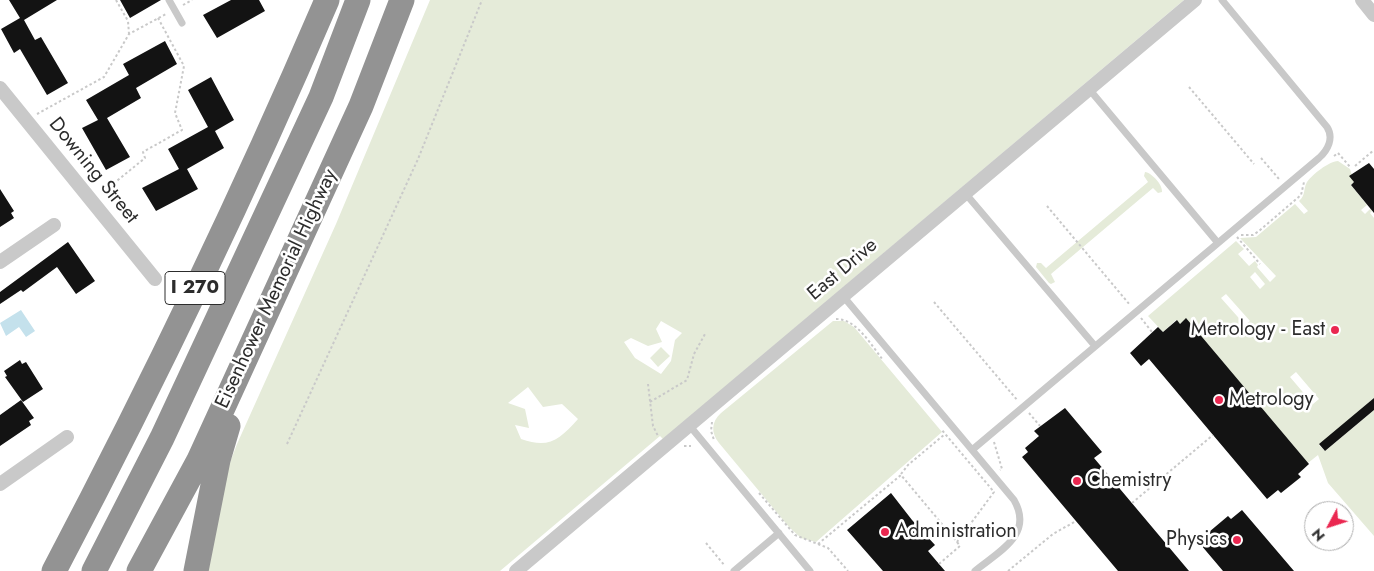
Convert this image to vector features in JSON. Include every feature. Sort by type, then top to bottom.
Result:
[{"type":"highway","name":"I 270","points":[[54,571],[192,295],[271,130],[327,0]]},
{"type":"highway","name":"I 270","points":[[94,571],[162,438],[321,97],[358,0]]},
{"type":"highway","name":"Eisenhower Memorial Highway","points":[[139,571],[198,460],[361,106],[402,0]]},
{"type":"highway","points":[[58,571],[273,198]]},
{"type":"highway","points":[[196,571],[218,460],[248,351]]},
{"type":"street","name":"East Drive","points":[[516,571],[1195,0]]},
{"type":"street","points":[[1362,0],[1374,15]]},
{"type":"street","name":"Downing Street","points":[[0,88],[155,279]]},
{"type":"street","points":[[0,262],[54,225]]},
{"type":"street","points":[[0,484],[67,437]]},
{"type":"lane","points":[[169,0],[182,23]]},
{"type":"lane","points":[[972,450],[1323,154],[1330,140],[1329,130],[1222,0]]},
{"type":"lane","points":[[1089,89],[1218,243]]},
{"type":"lane","points":[[965,193],[1095,346]]},
{"type":"lane","points":[[843,296],[1014,500],[1020,510],[1022,520],[1019,530],[1012,540],[976,571]]},
{"type":"lane","points":[[689,426],[810,571]]},
{"type":"lane","points":[[730,570],[779,533]]},
{"type":"path","points":[[116,0],[128,21],[129,34]]},
{"type":"path","points":[[287,444],[418,159],[482,0]]},
{"type":"path","points":[[27,121],[104,77],[129,34],[174,9]]},
{"type":"path","points":[[91,201],[145,158],[143,152],[182,130],[175,113],[184,66],[158,18]]},
{"type":"path","points":[[1189,87],[1254,164]]},
{"type":"path","points":[[1355,166],[1374,150]]},
{"type":"path","points":[[1331,158],[1338,153],[1351,168]]},
{"type":"path","points":[[1261,158],[1285,187]]},
{"type":"path","points":[[1260,264],[1237,237],[1253,235],[1266,226],[1301,195],[1307,178]]},
{"type":"path","points":[[1047,206],[1132,307]]},
{"type":"path","points":[[934,302],[1020,402]]},
{"type":"path","points":[[1140,317],[1152,332]]},
{"type":"path","points":[[831,320],[842,320],[853,325],[885,362]]},
{"type":"path","points":[[650,402],[687,380],[694,354],[705,334]]},
{"type":"path","points":[[648,384],[653,426],[662,440]]},
{"type":"path","points":[[1036,407],[1028,412],[1040,426]]},
{"type":"path","points":[[714,418],[711,431],[718,444]]},
{"type":"path","points":[[939,427],[994,492],[957,542]]},
{"type":"path","points":[[818,544],[900,475],[908,465],[945,434]]},
{"type":"path","points":[[1132,503],[1213,435]]},
{"type":"path","points":[[994,442],[1002,469],[998,472]]},
{"type":"path","points":[[900,475],[960,546],[939,564]]},
{"type":"path","points":[[757,492],[795,535],[828,548],[848,571]]},
{"type":"path","points":[[1008,571],[1053,534],[1076,521]]},
{"type":"path","points":[[706,544],[730,570]]},
{"type":"green space","points":[[430,0],[1184,0],[663,439],[660,436],[500,571],[205,571],[229,465],[336,224]],"holes":[[[661,321],[682,333],[675,340],[671,361],[661,374],[635,358],[624,342],[631,338],[648,346],[662,342],[656,329]],[[528,387],[543,407],[562,404],[578,419],[553,441],[539,443],[521,439],[515,425],[529,428],[525,409],[508,403]]]},
{"type":"green space","points":[[1338,161],[1350,169],[1354,182],[1351,185],[1367,205],[1361,210],[1365,214],[1370,209],[1372,211],[1370,213],[1374,218],[1374,398],[1319,445],[1325,451],[1374,410],[1374,536],[1354,513],[1354,501],[1344,501],[1328,483],[1318,455],[1308,463],[1186,319],[1180,324],[1176,320],[1163,332],[1148,316],[1236,241],[1244,249],[1238,254],[1249,266],[1255,261],[1258,265],[1257,267],[1270,282],[1276,276],[1240,238],[1256,237],[1295,204],[1304,214],[1308,211],[1299,201],[1303,196],[1307,182],[1313,175]],"holes":[[[1255,272],[1265,284],[1260,289],[1250,277]],[[1226,294],[1250,321],[1245,325],[1221,298]],[[1296,372],[1319,399],[1313,404],[1290,377]]]},
{"type":"green space","points":[[1145,172],[1156,180],[1161,186],[1162,192],[1158,193],[1153,188],[1051,274],[1055,282],[1049,283],[1036,267],[1037,263],[1041,263],[1046,268],[1148,182],[1144,176]]},
{"type":"green space","points":[[833,321],[844,321],[854,327],[942,432],[816,542],[801,538],[789,527],[719,443],[713,428],[715,420],[721,413]]},
{"type":"green space","points":[[661,347],[670,356],[658,367],[650,358]]},
{"type":"water","points":[[21,310],[35,331],[26,337],[19,327],[6,336],[0,323]]},
{"type":"building","points":[[9,0],[57,0],[24,20],[35,40],[41,37],[68,83],[47,95],[20,49],[14,53],[1,29],[20,18]]},
{"type":"building","points":[[120,0],[161,0],[130,18]]},
{"type":"building","points":[[231,0],[259,0],[265,11],[217,38],[203,15]]},
{"type":"building","points":[[165,41],[177,64],[136,88],[141,98],[107,118],[130,157],[106,170],[82,128],[98,120],[86,100],[129,75],[123,64]]},
{"type":"building","points":[[211,77],[234,120],[215,131],[224,148],[187,169],[198,189],[156,211],[142,188],[179,169],[168,149],[208,127],[188,90]]},
{"type":"building","points":[[1369,163],[1374,169],[1374,213],[1351,185],[1354,182],[1349,176]]},
{"type":"building","points":[[0,189],[14,211],[11,213],[14,218],[0,227]]},
{"type":"building","points":[[68,242],[95,281],[76,294],[57,267],[23,292],[21,290],[0,304],[0,292]]},
{"type":"building","name":"Metrology","points":[[1186,318],[1309,464],[1298,474],[1301,477],[1281,493],[1278,490],[1267,499],[1149,359],[1141,366],[1130,353],[1158,327],[1163,332],[1177,320],[1180,324]]},
{"type":"building","points":[[20,360],[22,364],[26,362],[43,389],[23,402],[5,377],[7,376],[4,371]]},
{"type":"building","points":[[1374,398],[1374,410],[1325,451],[1319,444]]},
{"type":"building","points":[[21,400],[34,418],[29,421],[31,425],[0,446],[0,415]]},
{"type":"building","name":"Chemistry","points":[[1065,408],[1102,452],[1094,458],[1189,571],[1118,571],[1022,457],[1028,452],[1025,448],[1039,436],[1034,431]]},
{"type":"building","name":"Administration","points":[[891,493],[935,545],[928,551],[945,571],[883,571],[847,530]]},
{"type":"building","name":"Physics","points":[[1242,510],[1294,571],[1223,571],[1201,545],[1212,536],[1209,532],[1228,516],[1231,519]]},
{"type":"place","name":"Metrology - East","points":[[1335,330]]},
{"type":"place","name":"Metrology","points":[[1219,400]]},
{"type":"place","name":"Chemistry","points":[[1077,481]]},
{"type":"place","name":"Administration","points":[[885,532]]},
{"type":"place","name":"Physics","points":[[1237,540]]}]
